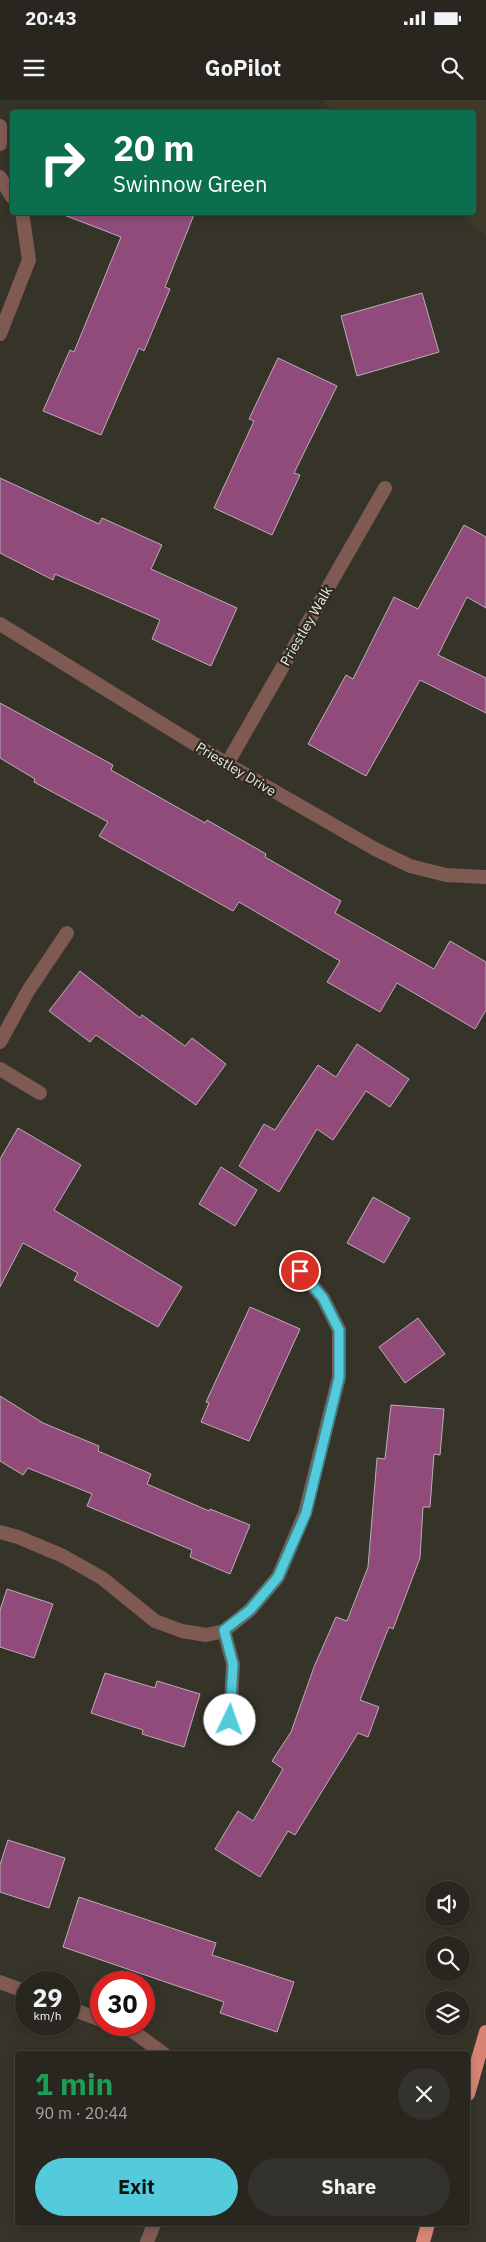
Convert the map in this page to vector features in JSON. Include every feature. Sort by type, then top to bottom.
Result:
[{"type":"highway","points":[[470,2087],[486,2032]]},
{"type":"highway","points":[[423,2242],[427,2226]]},
{"type":"street","points":[[0,126],[0,144]]},
{"type":"street","points":[[0,177],[10,194]]},
{"type":"street","points":[[0,334],[29,260],[22,215]]},
{"type":"street","name":"Priestley Walk","points":[[227,764],[385,488]]},
{"type":"street","name":"Priestley Drive","points":[[0,624],[227,764],[375,849],[410,866],[446,875],[486,877]]},
{"type":"street","points":[[0,1042],[28,991],[66,933]]},
{"type":"street","points":[[0,1069],[40,1092]]},
{"type":"street","points":[[0,1532],[18,1537],[63,1556],[102,1578],[156,1621],[182,1631],[206,1635],[224,1630],[250,1610],[278,1577],[306,1513],[339,1378],[339,1330],[323,1298],[300,1271]]},
{"type":"street","points":[[224,1630],[233,1664],[230,1720]]},
{"type":"street","points":[[0,1982],[15,1988]]},
{"type":"street","points":[[139,2036],[160,2051]]},
{"type":"street","points":[[147,2242],[153,2226]]},
{"type":"shaded area","points":[[323,100],[486,100],[486,235],[461,215],[476,215],[476,110],[330,110]]},
{"type":"building","points":[[64,215],[194,215],[165,287],[170,289],[144,351],[139,348],[101,435],[43,411],[70,350],[74,352],[121,237]]},
{"type":"building","points":[[422,293],[439,352],[357,376],[341,316]]},
{"type":"building","points":[[278,358],[337,386],[294,473],[300,475],[272,535],[214,508],[254,421],[249,419]]},
{"type":"building","points":[[0,478],[99,524],[102,518],[162,545],[151,569],[237,608],[211,666],[152,639],[160,620],[55,574],[53,580],[0,553]]},
{"type":"building","points":[[464,525],[486,537],[486,608],[467,597],[438,655],[486,678],[486,713],[420,680],[366,776],[308,744],[346,675],[353,679],[394,597],[418,609]]},
{"type":"building","points":[[0,703],[113,765],[111,770],[205,823],[207,820],[266,854],[265,857],[341,901],[335,913],[434,969],[450,941],[486,962],[486,1010],[475,1029],[397,983],[380,1012],[327,982],[340,961],[239,902],[233,911],[99,836],[108,822],[34,782],[35,779],[0,758]]},
{"type":"building","points":[[80,971],[140,1018],[142,1015],[185,1046],[192,1038],[226,1064],[196,1105],[96,1035],[90,1042],[49,1011]]},
{"type":"building","points":[[357,1044],[409,1079],[390,1107],[366,1091],[333,1140],[317,1129],[279,1192],[239,1166],[264,1124],[275,1130],[318,1065],[336,1077]]},
{"type":"building","points":[[18,1128],[81,1165],[54,1210],[182,1287],[158,1327],[74,1280],[78,1273],[23,1243],[0,1287],[0,1159]]},
{"type":"building","points":[[221,1167],[257,1190],[235,1226],[199,1204]]},
{"type":"building","points":[[373,1197],[410,1218],[384,1263],[347,1243]]},
{"type":"building","points":[[250,1307],[300,1329],[249,1441],[201,1422],[209,1403],[206,1402]]},
{"type":"building","points":[[418,1318],[445,1354],[405,1383],[379,1347]]},
{"type":"building","points":[[0,1396],[43,1423],[99,1446],[98,1451],[151,1474],[147,1484],[209,1511],[210,1509],[250,1525],[230,1574],[190,1557],[192,1550],[87,1506],[92,1494],[28,1468],[23,1475],[0,1461]]},
{"type":"building","points":[[391,1405],[444,1409],[440,1455],[434,1454],[430,1507],[423,1507],[420,1558],[393,1629],[389,1627],[360,1700],[379,1707],[368,1737],[358,1733],[295,1835],[288,1831],[260,1877],[215,1849],[238,1811],[253,1821],[283,1769],[272,1761],[291,1732],[314,1667],[336,1617],[347,1621],[368,1567],[377,1458],[385,1459]]},
{"type":"building","points":[[7,1589],[53,1604],[34,1658],[0,1647],[0,1610]]},
{"type":"building","points":[[105,1673],[155,1688],[157,1681],[200,1694],[184,1747],[142,1734],[143,1730],[91,1713]]},
{"type":"building","points":[[8,1840],[65,1858],[49,1908],[0,1892],[0,1865]]},
{"type":"building","points":[[79,1897],[216,1943],[212,1955],[294,1982],[277,2032],[220,2013],[224,2002],[155,1978],[155,1971],[133,1971],[63,1947]]},
{"type":"route","points":[[230,1720],[233,1664],[224,1630],[250,1610],[278,1577],[306,1513],[339,1378],[339,1330],[323,1298],[300,1271]]}]
